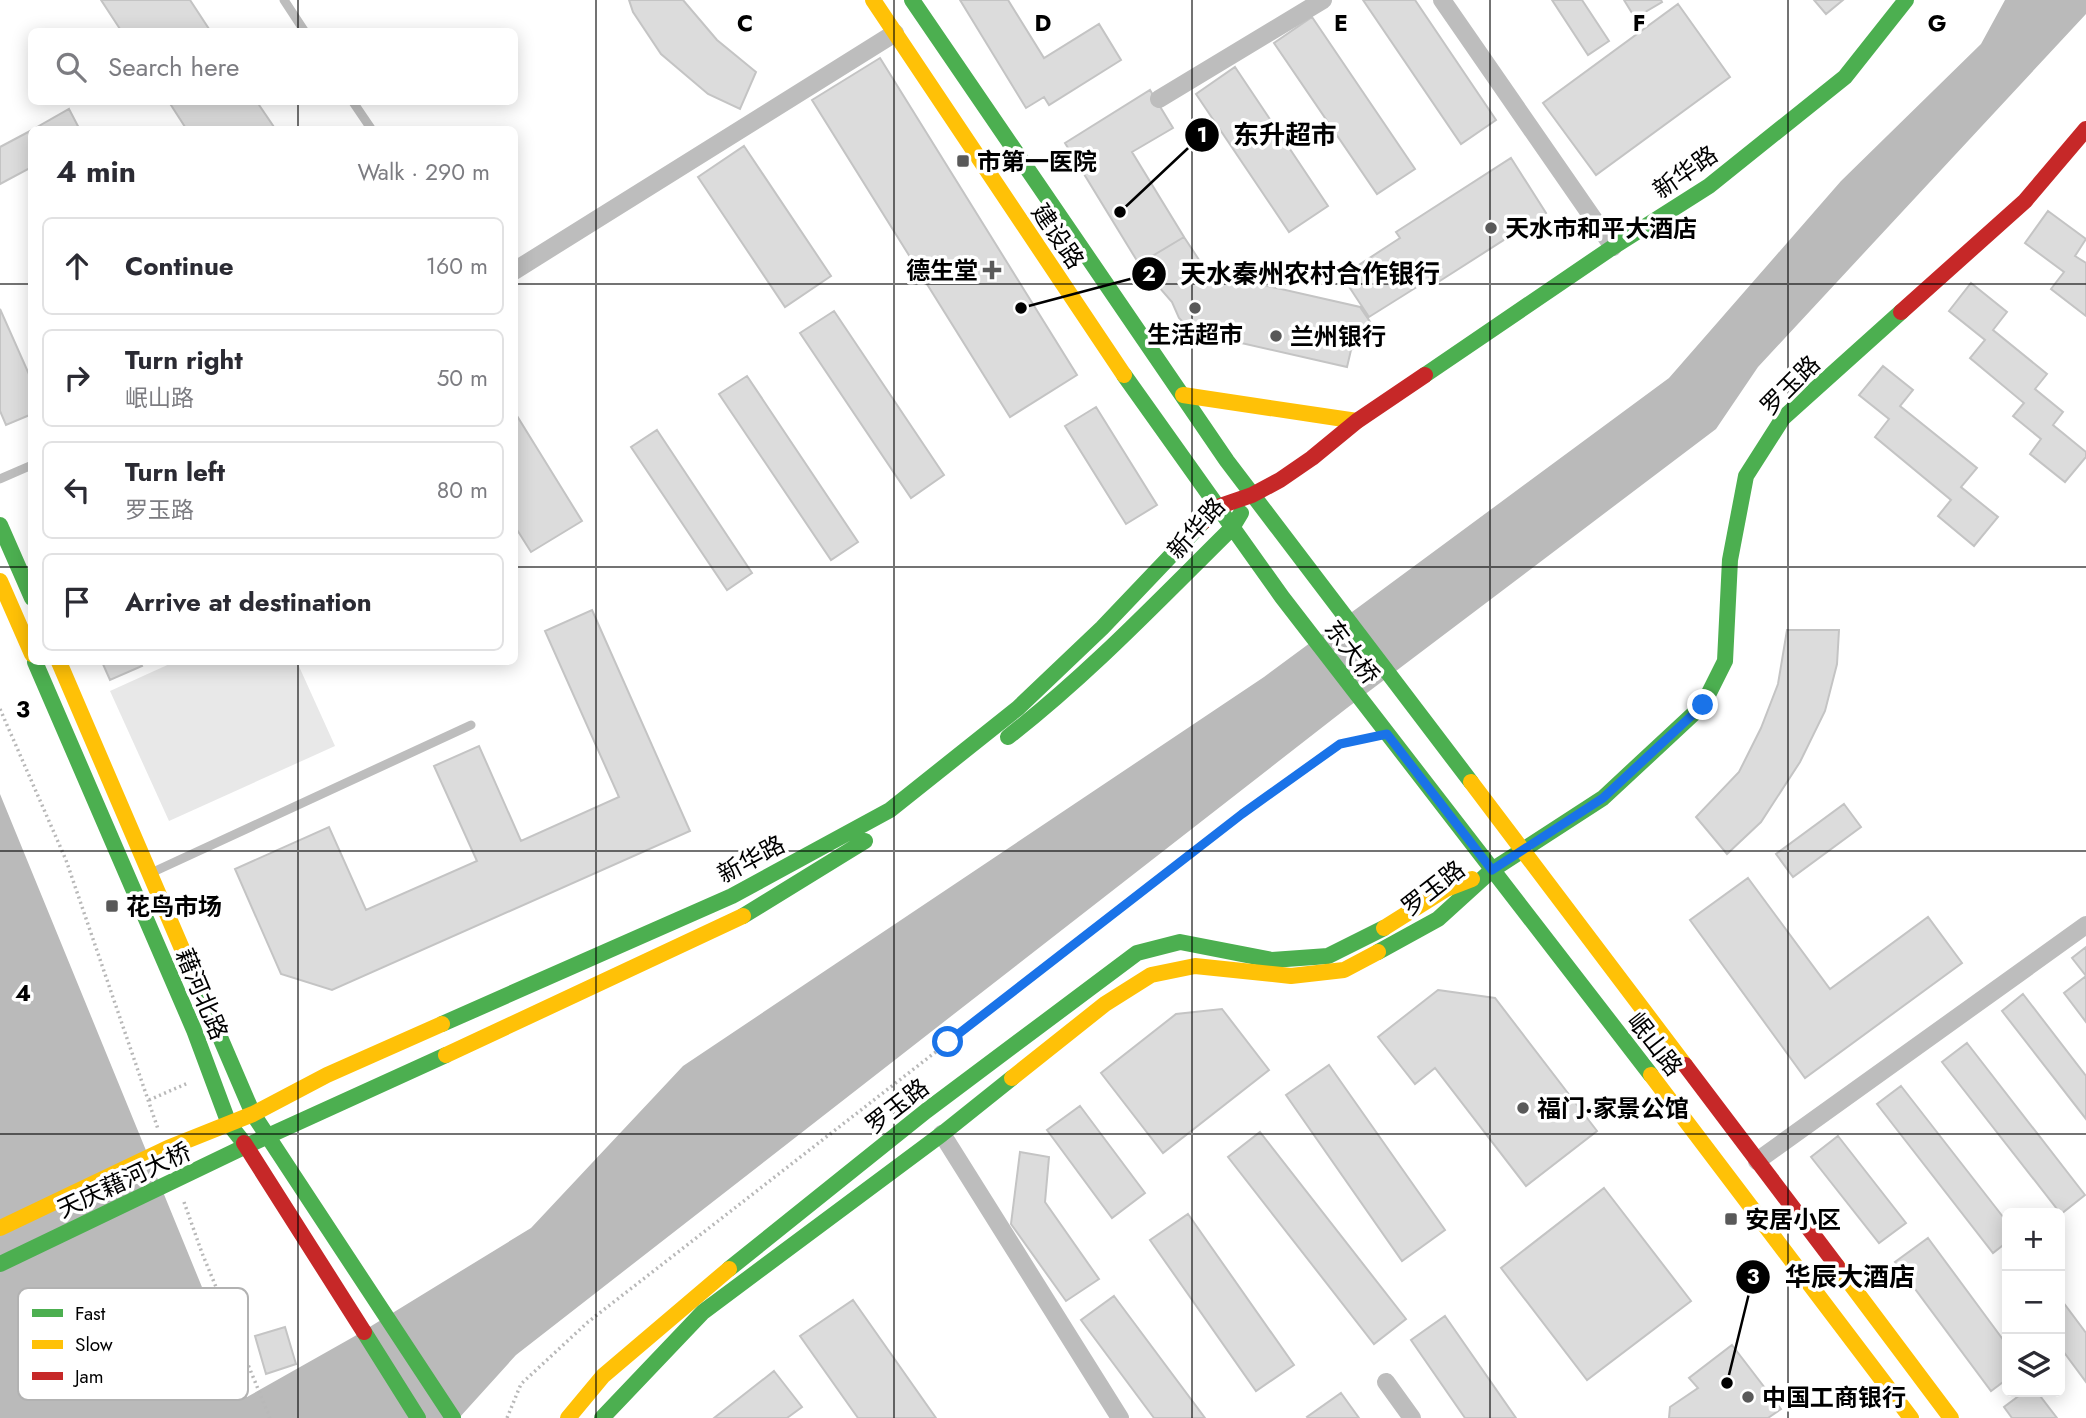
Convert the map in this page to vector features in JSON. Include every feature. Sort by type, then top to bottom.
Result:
[{"type":"main road","name":"建设路","points":[[873,0],[1149,413],[1282,597]]},
{"type":"main road","name":"建设路","points":[[912,0],[1252,495],[1316,576]]},
{"type":"main road","name":"新华路","points":[[253,1114],[327,1075],[732,896],[890,810],[1018,708],[1102,628],[1217,507],[1252,495],[1312,458],[1357,421],[1709,186],[1846,78],[1901,2]]},
{"type":"main road","name":"罗玉路","points":[[602,1418],[703,1312],[942,1134],[1105,1004],[1151,975],[1195,966],[1291,976],[1344,970],[1438,919],[1492,870],[1603,798],[1703,705],[1725,661],[1730,560],[1746,476],[1783,418],[2025,201],[2086,129]]},
{"type":"main road","points":[[1183,395],[1357,421]]},
{"type":"main road","name":"新华路","points":[[267,1137],[746,915],[881,831],[1034,718],[1117,642],[1232,528],[1252,495]]},
{"type":"main road","points":[[0,525],[28,589]]},
{"type":"main road","name":"东大桥","points":[[1316,576],[1523,849]]},
{"type":"main road","points":[[0,581],[28,645]]},
{"type":"main road","name":"东大桥","points":[[1282,597],[1387,734]]},
{"type":"main road","name":"藉河北路","points":[[36,665],[189,1018],[229,1124],[246,1146],[418,1418]]},
{"type":"main road","name":"藉河北路","points":[[60,665],[253,1114],[453,1418]]},
{"type":"main road","name":"岷山路","points":[[1387,734],[1740,1191],[1910,1418]]},
{"type":"main road","name":"岷山路","points":[[1523,849],[1951,1418]]},
{"type":"main road","name":"罗玉路","points":[[568,1418],[603,1376],[692,1297],[926,1111],[1137,953],[1180,942],[1272,960],[1328,956],[1378,931],[1446,889],[1492,870]]},
{"type":"main road","name":"天庆藉河大桥","points":[[0,1228],[165,1143],[253,1114]]},
{"type":"main road","name":"天庆藉河大桥","points":[[0,1264],[267,1137]]},
{"type":"street","points":[[1158,99],[1323,0]]},
{"type":"street","points":[[1442,0],[1614,247]]},
{"type":"street","points":[[518,269],[895,33]]},
{"type":"street","points":[[1757,1161],[2086,925]]},
{"type":"street","points":[[942,1134],[1120,1418]]},
{"type":"street","points":[[1386,1382],[1412,1418]]},
{"type":"lane","points":[[284,0],[302,28]]},
{"type":"lane","points":[[355,105],[369,126]]},
{"type":"lane","points":[[0,479],[28,467]]},
{"type":"lane","points":[[150,874],[471,725]]},
{"type":"path","points":[[0,709],[66,860],[165,1143]]},
{"type":"path","points":[[507,1418],[521,1384],[588,1322],[926,1059],[1242,814],[1340,744],[1387,734]]},
{"type":"path","points":[[149,1100],[210,1074]]},
{"type":"path","points":[[184,1202],[216,1288]]},
{"type":"path","points":[[248,1365],[270,1418]]},
{"type":"shaded area","points":[[2005,0],[2086,0],[2086,14],[1758,367],[1716,429],[1347,708],[516,1355],[459,1418],[0,1418],[0,794],[202,1288],[18,1288],[18,1400],[248,1400],[248,1396],[355,1336],[531,1228],[683,1066],[1264,677],[1669,378],[1841,181],[1981,44]]},
{"type":"shaded area","points":[[167,665],[298,665],[335,746],[169,821],[110,691]]},
{"type":"building","points":[[101,0],[190,0],[208,28],[119,28]]},
{"type":"building","points":[[629,0],[683,0],[717,40],[756,72],[740,109],[708,94],[661,54],[633,12]]},
{"type":"building","points":[[960,0],[1008,0],[1044,58],[1099,24],[1121,60],[1049,105],[1044,97],[1026,108]]},
{"type":"building","points":[[1363,0],[1415,0],[1496,120],[1461,144]]},
{"type":"building","points":[[1552,0],[1582,0],[1609,41],[1588,55]]},
{"type":"building","points":[[1624,0],[1661,0],[1662,2],[1635,18]]},
{"type":"building","points":[[1814,0],[1843,0],[1826,14]]},
{"type":"building","points":[[1678,4],[1730,77],[1596,175],[1543,103]]},
{"type":"building","points":[[1312,17],[1415,169],[1377,194],[1274,43]]},
{"type":"building","points":[[880,58],[1077,375],[1010,417],[812,100]]},
{"type":"building","points":[[1235,67],[1328,206],[1289,232],[1196,94]]},
{"type":"building","points":[[1150,90],[1173,128],[1132,152],[1184,237],[1139,264],[1065,143]]},
{"type":"building","points":[[171,105],[259,105],[273,126],[184,126]]},
{"type":"building","points":[[69,109],[78,126],[39,126]]},
{"type":"building","points":[[28,132],[28,169],[0,184],[0,147]]},
{"type":"building","points":[[744,146],[831,276],[785,307],[698,177]]},
{"type":"building","points":[[1511,158],[1546,213],[1432,286],[1428,280],[1369,317],[1342,276],[1400,238],[1396,232]]},
{"type":"building","points":[[2048,211],[2086,239],[2075,256],[2086,263],[2086,316],[2051,289],[2064,272],[2025,243]]},
{"type":"building","points":[[1184,237],[1207,272],[1360,307],[1377,332],[1351,350],[1347,367],[1193,332],[1179,318],[1172,302],[1139,264]]},
{"type":"building","points":[[1971,283],[2007,312],[1993,330],[2047,374],[2035,389],[2063,412],[2053,425],[2086,452],[2086,457],[2065,482],[2030,454],[2041,439],[2013,416],[2024,403],[1970,358],[1985,340],[1949,311]]},
{"type":"building","points":[[0,309],[28,372],[28,416],[6,425],[0,411]]},
{"type":"building","points":[[834,311],[944,475],[911,498],[800,333]]},
{"type":"building","points":[[1883,366],[1913,390],[1900,406],[1977,468],[1961,487],[1998,517],[1974,546],[1938,516],[1951,500],[1875,437],[1889,419],[1859,395]]},
{"type":"building","points":[[747,376],[858,542],[831,560],[719,394]]},
{"type":"building","points":[[1096,407],[1157,505],[1126,524],[1065,426]]},
{"type":"building","points":[[518,417],[582,521],[531,552],[518,531]]},
{"type":"building","points":[[657,430],[752,573],[727,590],[631,447]]},
{"type":"building","points":[[592,610],[690,831],[332,990],[281,974],[235,869],[329,827],[366,910],[477,861],[434,766],[479,746],[521,841],[619,797],[545,631]]},
{"type":"building","points":[[1787,630],[1839,630],[1837,664],[1825,711],[1800,762],[1761,822],[1727,854],[1696,817],[1739,772],[1761,728],[1778,684]]},
{"type":"building","points":[[103,665],[142,666],[110,680]]},
{"type":"building","points":[[1844,804],[1861,827],[1793,877],[1776,854]]},
{"type":"building","points":[[1748,878],[1830,989],[1928,917],[1962,963],[1805,1078],[1690,920]]},
{"type":"building","points":[[2086,947],[2086,976],[2072,958]]},
{"type":"building","points":[[2086,976],[2086,1022],[2064,993]]},
{"type":"building","name":"福门·家景公馆","points":[[1438,990],[1495,998],[1597,1131],[1526,1186],[1435,1068],[1415,1084],[1378,1037]]},
{"type":"building","points":[[2023,994],[2086,1076],[2086,1119],[2002,1011]]},
{"type":"building","points":[[1222,1009],[1269,1070],[1163,1153],[1101,1073],[1176,1014]]},
{"type":"building","points":[[1967,1043],[2085,1195],[2065,1211],[2065,1208],[2056,1208],[1942,1062]]},
{"type":"building","points":[[1329,1065],[1445,1230],[1402,1261],[1286,1095]]},
{"type":"building","points":[[1901,1086],[2002,1216],[2002,1246],[1993,1253],[1877,1104]]},
{"type":"building","points":[[1080,1106],[1145,1193],[1112,1218],[1047,1130]]},
{"type":"building","points":[[1260,1132],[1406,1319],[1374,1344],[1228,1157]]},
{"type":"building","points":[[1838,1136],[1906,1223],[1879,1243],[1811,1157]]},
{"type":"building","points":[[1020,1152],[1049,1157],[1045,1202],[1099,1279],[1066,1301],[1011,1224]]},
{"type":"building","points":[[1604,1188],[1691,1301],[1587,1380],[1501,1268]]},
{"type":"building","points":[[1188,1214],[1294,1365],[1256,1391],[1150,1240]]},
{"type":"building","points":[[1928,1238],[2002,1338],[2002,1383],[1991,1391],[1895,1262]]},
{"type":"building","points":[[1114,1296],[1205,1418],[1154,1418],[1081,1320]]},
{"type":"building","points":[[853,1300],[936,1418],[858,1418],[800,1336]]},
{"type":"building","points":[[2065,1305],[2086,1333],[2086,1382],[2065,1354]]},
{"type":"building","points":[[1445,1316],[1516,1418],[1465,1418],[1411,1340]]},
{"type":"building","points":[[285,1327],[296,1364],[266,1374],[255,1336]]},
{"type":"building","points":[[1732,1345],[1781,1409],[1768,1418],[1669,1418],[1670,1407],[1698,1388],[1689,1378]]},
{"type":"building","points":[[774,1371],[802,1407],[787,1418],[714,1418]]},
{"type":"building","points":[[1341,1393],[1359,1418],[1307,1417]]},
{"type":"building","points":[[2017,1397],[2041,1397],[2057,1418],[2012,1418],[2004,1407]]},
{"type":"traffic: fast","points":[[912,0],[1227,461],[1471,782]]},
{"type":"traffic: fast","points":[[1425,375],[1613,247],[1709,186],[1845,77],[1906,0]]},
{"type":"traffic: fast","points":[[1378,952],[1438,919],[1492,870],[1603,798],[1703,705],[1725,661],[1730,560],[1746,476],[1783,418],[1901,312]]},
{"type":"traffic: fast","points":[[1124,375],[1282,597],[1651,1075]]},
{"type":"traffic: fast","points":[[1008,737],[1067,688],[1123,636],[1232,528],[1241,513]]},
{"type":"traffic: fast","points":[[442,1024],[732,896],[890,810],[1018,708],[1102,628],[1203,522]]},
{"type":"traffic: fast","points":[[0,525],[28,589]]},
{"type":"traffic: fast","points":[[36,665],[194,1030],[229,1124],[244,1143]]},
{"type":"traffic: fast","points":[[743,916],[865,841]]},
{"type":"traffic: fast","points":[[729,1269],[926,1111],[1137,953],[1180,942],[1272,960],[1328,956],[1384,928]]},
{"type":"traffic: fast","points":[[198,986],[253,1114],[453,1418]]},
{"type":"traffic: fast","points":[[0,1264],[246,1146],[446,1055]]},
{"type":"traffic: fast","points":[[602,1418],[703,1312],[942,1134],[1012,1078]]},
{"type":"traffic: fast","points":[[364,1332],[418,1418]]},
{"type":"traffic: slow","points":[[873,0],[1124,375]]},
{"type":"traffic: slow","points":[[1183,395],[1357,421]]},
{"type":"traffic: slow","points":[[0,581],[28,645]]},
{"type":"traffic: slow","points":[[60,665],[198,986]]},
{"type":"traffic: slow","points":[[1471,782],[1685,1065]]},
{"type":"traffic: slow","points":[[1384,928],[1446,889],[1472,879]]},
{"type":"traffic: slow","points":[[446,1055],[743,916]]},
{"type":"traffic: slow","points":[[1012,1078],[1105,1004],[1151,975],[1195,966],[1291,976],[1344,970],[1378,952]]},
{"type":"traffic: slow","points":[[0,1228],[168,1148],[253,1114],[327,1075],[442,1024]]},
{"type":"traffic: slow","points":[[1651,1075],[1911,1418]]},
{"type":"traffic: slow","points":[[1837,1266],[1951,1418]]},
{"type":"traffic: slow","points":[[568,1418],[603,1376],[729,1269]]},
{"type":"traffic: jam","points":[[1901,312],[2025,201],[2086,129]]},
{"type":"traffic: jam","points":[[1203,522],[1217,507],[1252,495],[1280,480],[1357,421],[1425,375]]},
{"type":"traffic: jam","points":[[1685,1065],[1837,1266]]},
{"type":"traffic: jam","points":[[244,1143],[364,1332]]},
{"type":"place","name":"市第一医院","points":[[963,161]]},
{"type":"place","name":"东升超市","points":[[1120,212]]},
{"type":"place","name":"天水市和平大酒店","points":[[1491,228]]},
{"type":"place","name":"德生堂","points":[[992,270]]},
{"type":"place","name":"天水秦州农村合作银行","points":[[1021,308]]},
{"type":"place","name":"生活超市","points":[[1195,308]]},
{"type":"place","name":"兰州银行","points":[[1276,336]]},
{"type":"place","name":"花鸟市场","points":[[112,906]]},
{"type":"place","name":"福门·家景公馆","points":[[1523,1108]]},
{"type":"place","name":"安居小区","points":[[1731,1219]]},
{"type":"place","name":"华辰大酒店","points":[[1727,1383]]},
{"type":"place","name":"中国工商银行","points":[[1748,1397]]},
{"type":"route","points":[[948,1042],[1242,814],[1340,744],[1387,734],[1492,870],[1603,798],[1703,705]]}]
